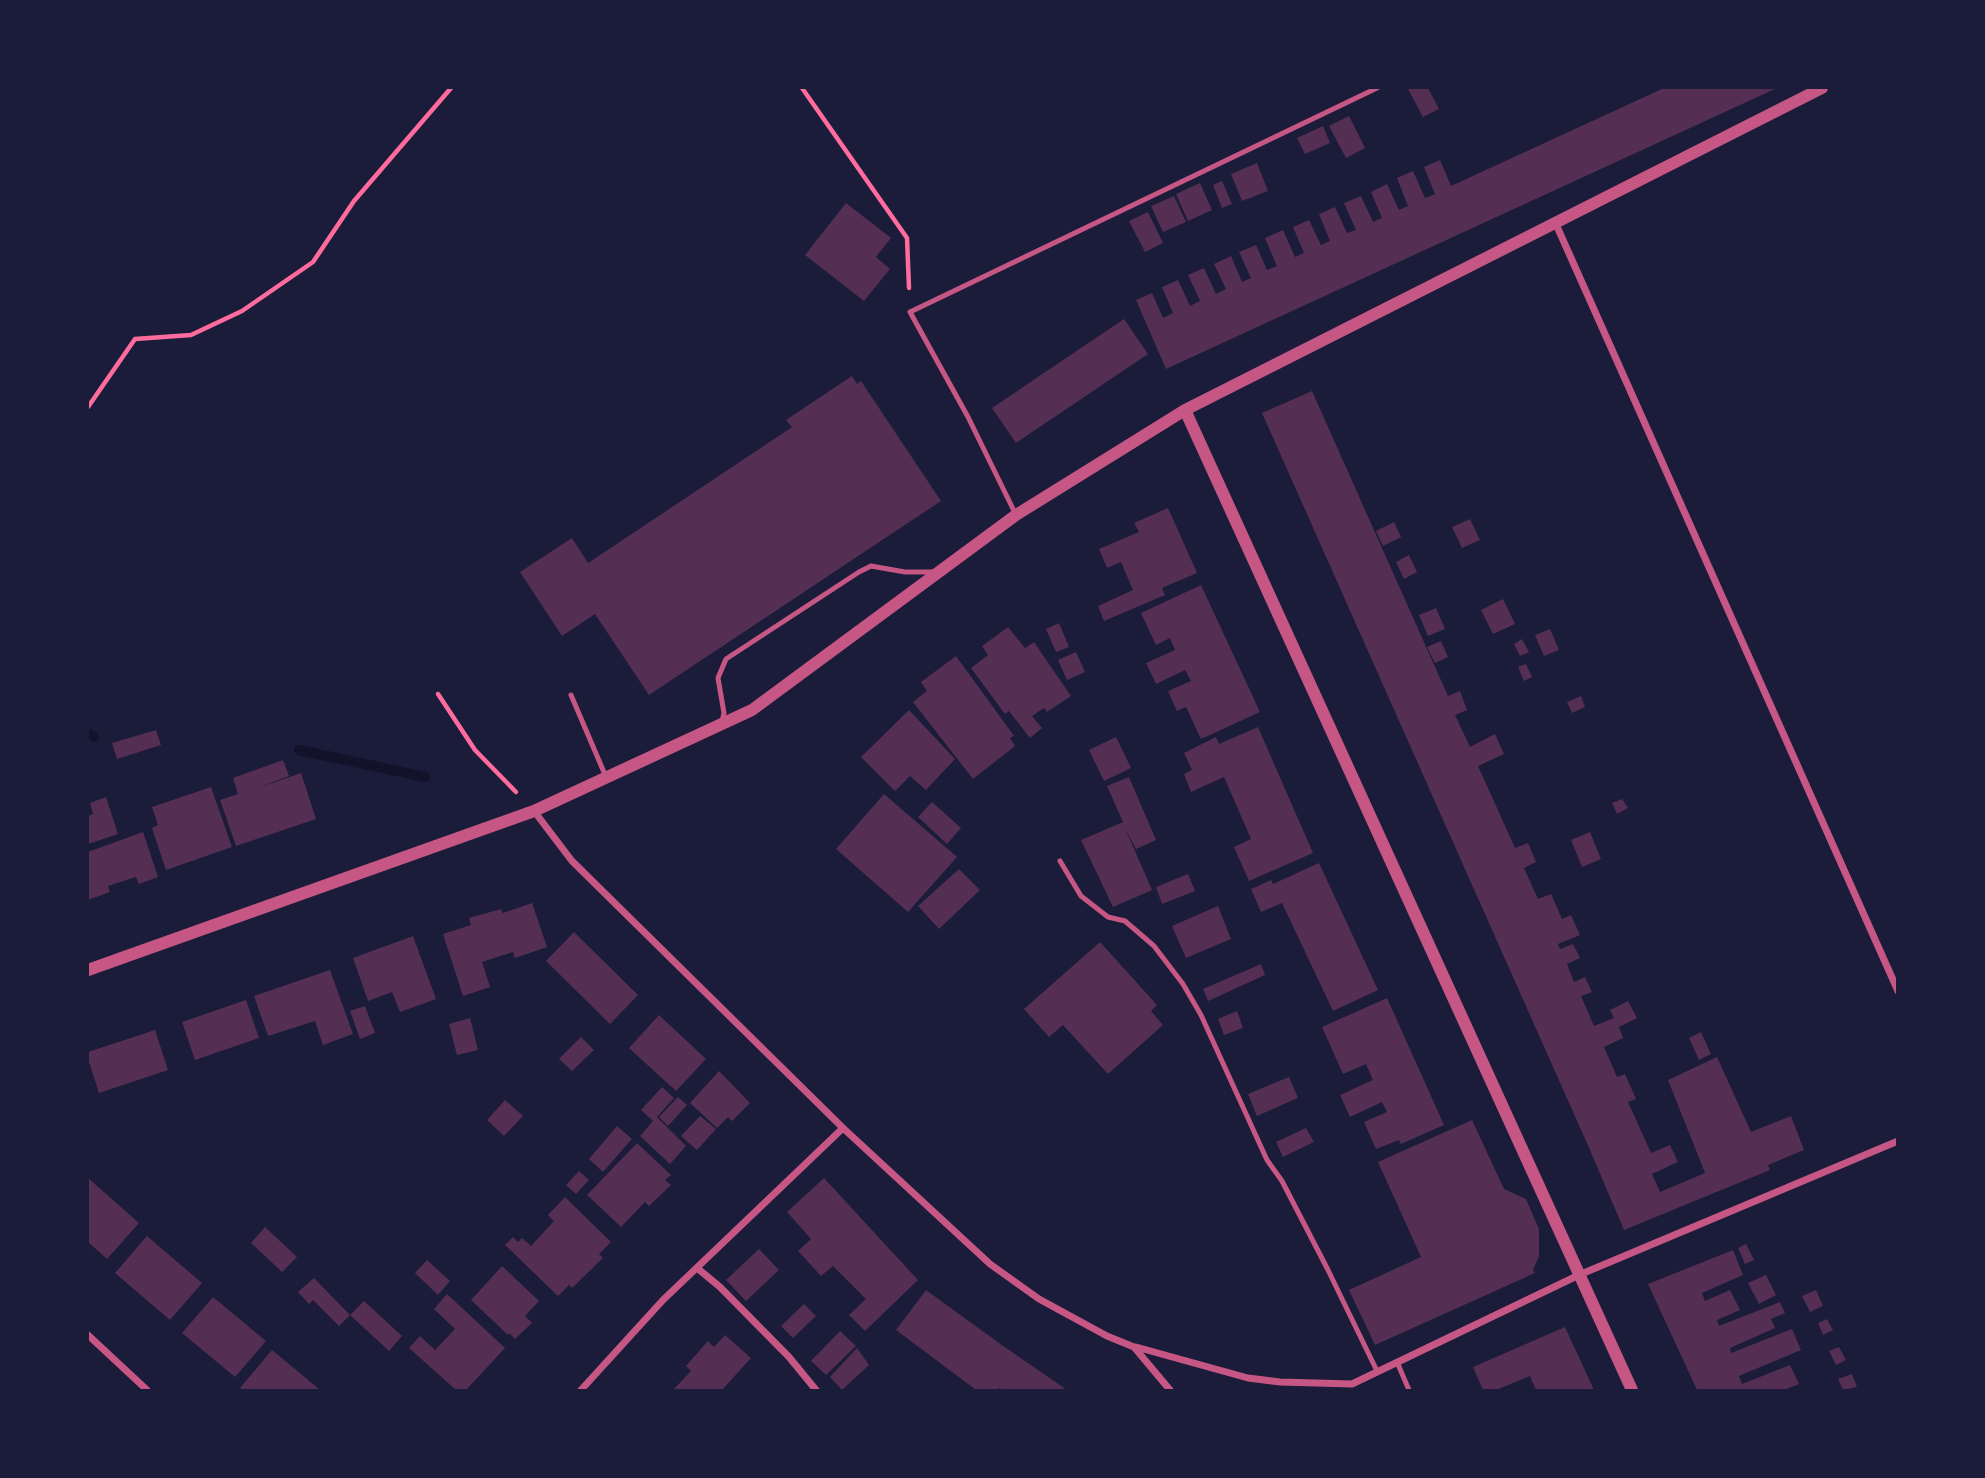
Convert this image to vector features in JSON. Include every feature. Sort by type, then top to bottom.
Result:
[{"type":"street","points":[[88,970],[534,811],[752,710],[1016,515],[1185,410],[1822,88]]},
{"type":"street","points":[[1555,222],[1898,991]]},
{"type":"street","points":[[1185,410],[1632,1391]]},
{"type":"street","points":[[534,811],[572,862],[844,1128],[990,1264],[1039,1299],[1107,1336],[1134,1347],[1205,1367],[1280,1382],[1352,1384]]},
{"type":"street","points":[[581,1391],[663,1300],[844,1128]]},
{"type":"street","points":[[1346,1391],[1352,1384],[1377,1371],[1579,1275],[1898,1141]]},
{"type":"street","points":[[697,1268],[720,1287],[789,1357],[816,1391]]},
{"type":"street","points":[[88,1335],[147,1391]]},
{"type":"street","points":[[1134,1347],[1170,1391]]},
{"type":"lane","points":[[1016,515],[968,417],[910,312],[1377,88]]},
{"type":"lane","points":[[722,723],[724,713],[718,678],[726,659],[871,566],[905,572],[938,572]]},
{"type":"lane","points":[[571,695],[606,777]]},
{"type":"lane","points":[[1059,862],[1081,896],[1108,917],[1125,921],[1154,946],[1183,984],[1201,1015],[1267,1160],[1282,1181],[1377,1371]]},
{"type":"lane","points":[[1397,1362],[1409,1391]]},
{"type":"path","points":[[88,407],[135,339],[191,335],[242,311],[313,262],[354,201],[451,88]]},
{"type":"path","points":[[802,88],[907,238],[910,312]]},
{"type":"path","points":[[438,694],[475,750],[534,811]]},
{"type":"building","points":[[1428,88],[1439,109],[1423,117],[1408,89]]},
{"type":"building","points":[[1664,88],[1777,88],[1166,369],[1136,300],[1152,293],[1163,318],[1173,313],[1162,287],[1178,280],[1190,306],[1200,301],[1188,275],[1204,268],[1216,294],[1226,289],[1214,264],[1231,256],[1242,282],[1251,278],[1239,252],[1256,245],[1267,270],[1277,266],[1265,238],[1283,230],[1295,257],[1304,253],[1293,227],[1309,220],[1321,245],[1330,241],[1319,214],[1335,207],[1347,233],[1356,230],[1344,203],[1361,196],[1373,222],[1382,218],[1371,192],[1387,184],[1399,210],[1408,206],[1397,178],[1413,171],[1425,198],[1435,194],[1424,167],[1440,160],[1451,186]]},
{"type":"building","points":[[1349,116],[1365,148],[1346,158],[1329,126]]},
{"type":"building","points":[[1323,126],[1330,143],[1305,154],[1297,138]]},
{"type":"building","points":[[1257,163],[1268,191],[1242,201],[1231,174]]},
{"type":"building","points":[[1222,181],[1232,204],[1222,208],[1213,185]]},
{"type":"building","points":[[1200,183],[1212,210],[1188,221],[1176,194]]},
{"type":"building","points":[[1174,196],[1186,222],[1163,232],[1151,206]]},
{"type":"building","points":[[846,203],[891,238],[876,257],[890,269],[864,301],[805,255]]},
{"type":"building","points":[[1148,212],[1163,243],[1145,252],[1129,221]]},
{"type":"building","points":[[1124,319],[1148,354],[1016,443],[992,408]]},
{"type":"building","points":[[852,376],[857,384],[861,381],[941,501],[649,695],[595,614],[562,636],[520,572],[572,538],[588,563],[792,427],[786,420]]},
{"type":"building","points":[[1312,391],[1448,696],[1460,691],[1467,710],[1455,715],[1470,747],[1495,734],[1504,754],[1478,766],[1515,848],[1528,843],[1536,862],[1524,868],[1538,899],[1551,894],[1562,919],[1571,915],[1580,935],[1558,944],[1560,949],[1573,944],[1580,958],[1567,964],[1574,982],[1585,977],[1592,992],[1581,996],[1594,1026],[1614,1018],[1610,1010],[1628,1001],[1637,1018],[1619,1027],[1623,1038],[1604,1047],[1617,1077],[1625,1074],[1636,1099],[1628,1102],[1651,1153],[1670,1145],[1678,1162],[1652,1174],[1660,1192],[1705,1173],[1668,1080],[1717,1057],[1751,1132],[1791,1116],[1804,1150],[1768,1165],[1770,1170],[1624,1230],[1262,413]]},
{"type":"building","points":[[1168,508],[1197,573],[1162,588],[1165,595],[1104,621],[1098,606],[1133,590],[1121,562],[1107,568],[1099,549],[1139,532],[1134,523]]},
{"type":"building","points":[[1470,519],[1480,540],[1462,548],[1452,527]]},
{"type":"building","points":[[1394,522],[1401,537],[1383,546],[1376,531]]},
{"type":"building","points":[[1409,555],[1417,572],[1404,579],[1396,562]]},
{"type":"building","points":[[1201,585],[1260,712],[1201,739],[1186,707],[1177,711],[1168,691],[1191,681],[1185,670],[1156,684],[1146,663],[1175,650],[1170,638],[1156,645],[1141,613]]},
{"type":"building","points":[[1503,599],[1515,624],[1493,634],[1481,610]]},
{"type":"building","points":[[1436,608],[1445,629],[1428,636],[1419,615]]},
{"type":"building","points":[[1059,623],[1069,647],[1056,652],[1046,629]]},
{"type":"building","points":[[1008,627],[1025,648],[1034,642],[1071,696],[1047,712],[1044,708],[1032,716],[1042,728],[1030,738],[1009,711],[1005,714],[971,668],[988,655],[982,646]]},
{"type":"building","points":[[1550,629],[1559,650],[1544,656],[1535,635]]},
{"type":"building","points":[[1522,639],[1529,652],[1520,656],[1514,644]]},
{"type":"building","points":[[1441,641],[1448,657],[1435,663],[1427,647]]},
{"type":"building","points":[[1076,652],[1085,672],[1067,680],[1058,660]]},
{"type":"building","points":[[956,656],[1014,736],[1010,738],[1015,746],[973,779],[913,702],[927,691],[921,682]]},
{"type":"building","points":[[1526,664],[1532,677],[1524,681],[1518,667]]},
{"type":"building","points":[[1581,696],[1585,707],[1572,713],[1567,702]]},
{"type":"building","points":[[909,710],[955,759],[926,790],[910,776],[895,791],[861,757]]},
{"type":"building","points":[[1258,727],[1313,853],[1249,881],[1234,847],[1251,839],[1224,777],[1191,792],[1184,774],[1192,770],[1184,753],[1216,737],[1219,744]]},
{"type":"building","points":[[156,730],[161,745],[117,759],[112,743]]},
{"type":"building","points":[[1116,737],[1131,768],[1104,781],[1089,750]]},
{"type":"building","points":[[283,760],[289,776],[255,789],[301,773],[316,819],[236,846],[220,800],[238,794],[233,778]]},
{"type":"building","points":[[1129,777],[1156,840],[1136,849],[1125,828],[1152,890],[1113,907],[1081,840],[1123,822],[1107,786]]},
{"type":"building","points":[[211,787],[232,847],[166,870],[152,828],[158,825],[152,807]]},
{"type":"building","points":[[884,794],[957,857],[908,912],[836,849]]},
{"type":"building","points":[[106,797],[118,834],[88,844],[88,816],[93,814],[90,803]]},
{"type":"building","points":[[1622,799],[1628,808],[1617,814],[1612,803]]},
{"type":"building","points":[[932,802],[961,828],[947,844],[918,817]]},
{"type":"building","points":[[143,832],[158,877],[139,884],[136,877],[108,886],[110,892],[88,900],[88,852]]},
{"type":"building","points":[[1590,832],[1601,859],[1582,867],[1571,840]]},
{"type":"building","points":[[1319,863],[1378,990],[1333,1011],[1282,903],[1261,912],[1251,889],[1271,880],[1273,884]]},
{"type":"building","points":[[959,869],[980,890],[939,929],[918,906]]},
{"type":"building","points":[[1188,874],[1195,891],[1162,904],[1156,887]]},
{"type":"building","points":[[532,903],[547,947],[515,958],[513,952],[482,962],[490,987],[463,996],[443,934],[471,925],[469,918],[501,909],[503,913]]},
{"type":"building","points":[[1218,906],[1231,939],[1186,958],[1172,926]]},
{"type":"building","points":[[574,932],[638,995],[610,1024],[546,961]]},
{"type":"building","points":[[413,936],[436,999],[400,1012],[392,992],[368,1001],[353,958]]},
{"type":"building","points":[[1100,942],[1157,1005],[1151,1011],[1163,1025],[1108,1074],[1063,1025],[1049,1037],[1024,1009]]},
{"type":"building","points":[[1261,964],[1265,975],[1208,1001],[1203,989]]},
{"type":"building","points":[[330,970],[353,1034],[323,1045],[315,1021],[268,1036],[254,996]]},
{"type":"building","points":[[1387,998],[1444,1125],[1401,1144],[1399,1140],[1376,1149],[1364,1122],[1387,1112],[1382,1102],[1350,1117],[1340,1095],[1373,1080],[1366,1064],[1343,1074],[1322,1027]]},
{"type":"building","points":[[246,1000],[259,1038],[195,1060],[182,1022]]},
{"type":"building","points":[[365,1006],[375,1033],[360,1039],[350,1011]]},
{"type":"building","points":[[1237,1011],[1243,1028],[1224,1035],[1218,1019]]},
{"type":"building","points":[[659,1015],[706,1059],[676,1091],[629,1048]]},
{"type":"building","points":[[470,1018],[478,1050],[457,1055],[449,1024]]},
{"type":"building","points":[[155,1030],[168,1070],[99,1093],[88,1052]]},
{"type":"building","points":[[1701,1032],[1711,1054],[1699,1060],[1689,1038]]},
{"type":"building","points":[[581,1037],[594,1050],[572,1071],[559,1059]]},
{"type":"building","points":[[719,1071],[750,1103],[732,1121],[728,1117],[717,1128],[690,1103]]},
{"type":"building","points":[[1289,1077],[1298,1098],[1257,1116],[1248,1094]]},
{"type":"building","points":[[662,1087],[674,1098],[657,1117],[686,1146],[670,1164],[640,1136],[653,1121],[641,1110]]},
{"type":"building","points":[[678,1097],[687,1105],[668,1126],[659,1117]]},
{"type":"building","points":[[505,1100],[523,1116],[504,1136],[487,1120]]},
{"type":"building","points":[[700,1116],[716,1129],[697,1150],[681,1136]]},
{"type":"building","points":[[1472,1120],[1504,1189],[1526,1199],[1539,1229],[1539,1256],[1533,1270],[1535,1273],[1375,1345],[1349,1290],[1421,1257],[1378,1162]]},
{"type":"building","points":[[617,1126],[632,1139],[603,1172],[589,1159]]},
{"type":"building","points":[[1306,1128],[1314,1142],[1283,1157],[1276,1142]]},
{"type":"building","points":[[637,1143],[671,1175],[665,1180],[671,1185],[649,1206],[645,1202],[621,1227],[587,1195]]},
{"type":"building","points":[[579,1171],[589,1180],[576,1194],[566,1185]]},
{"type":"building","points":[[88,1178],[139,1223],[107,1259],[88,1242]]},
{"type":"building","points":[[824,1178],[918,1280],[865,1331],[849,1315],[866,1299],[833,1266],[821,1276],[798,1251],[811,1239],[787,1212]]},
{"type":"building","points":[[565,1197],[611,1242],[599,1254],[603,1258],[572,1288],[569,1285],[558,1296],[505,1245],[513,1237],[518,1242],[522,1238],[531,1246],[554,1221],[548,1215]]},
{"type":"building","points":[[265,1227],[297,1257],[282,1272],[251,1243]]},
{"type":"building","points":[[147,1236],[202,1283],[170,1320],[115,1273]]},
{"type":"building","points":[[1746,1244],[1754,1260],[1745,1264],[1738,1248]]},
{"type":"building","points":[[759,1249],[779,1270],[746,1301],[726,1280]]},
{"type":"building","points":[[1733,1250],[1743,1275],[1702,1293],[1705,1301],[1730,1290],[1740,1310],[1717,1320],[1719,1326],[1780,1302],[1785,1313],[1771,1319],[1775,1328],[1730,1348],[1731,1353],[1792,1329],[1801,1350],[1739,1376],[1742,1384],[1790,1365],[1799,1384],[1784,1390],[1697,1390],[1648,1284]]},
{"type":"building","points":[[427,1260],[450,1281],[438,1295],[415,1273]]},
{"type":"building","points":[[502,1266],[539,1301],[525,1316],[532,1323],[515,1339],[471,1300]]},
{"type":"building","points":[[1766,1275],[1776,1295],[1759,1304],[1748,1283]]},
{"type":"building","points":[[314,1278],[350,1315],[339,1326],[313,1300],[309,1304],[298,1292]]},
{"type":"building","points":[[926,1290],[1067,1390],[976,1390],[896,1330]]},
{"type":"building","points":[[1816,1290],[1823,1306],[1810,1312],[1802,1296]]},
{"type":"building","points":[[447,1294],[505,1348],[466,1390],[456,1390],[409,1348],[420,1336],[435,1350],[455,1329],[434,1309]]},
{"type":"building","points":[[213,1297],[266,1341],[235,1377],[182,1333]]},
{"type":"building","points":[[364,1301],[402,1336],[389,1351],[350,1315]]},
{"type":"building","points":[[804,1304],[816,1316],[793,1338],[781,1326]]},
{"type":"building","points":[[1827,1319],[1833,1330],[1823,1335],[1818,1323]]},
{"type":"building","points":[[1565,1327],[1594,1390],[1536,1390],[1530,1376],[1496,1390],[1483,1390],[1473,1367]]},
{"type":"building","points":[[840,1331],[856,1346],[826,1375],[811,1361]]},
{"type":"building","points":[[725,1335],[751,1358],[722,1390],[673,1390],[691,1371],[686,1366],[708,1341],[714,1347]]},
{"type":"building","points":[[1839,1347],[1846,1360],[1836,1365],[1829,1351]]},
{"type":"building","points":[[857,1348],[869,1365],[842,1390],[830,1377]]},
{"type":"building","points":[[272,1350],[320,1390],[240,1388]]},
{"type":"building","points":[[1852,1374],[1857,1387],[1843,1390],[1838,1379]]},
{"type":"waterway","points":[[88,734],[94,737]]},
{"type":"waterway","points":[[299,750],[425,777]]}]
